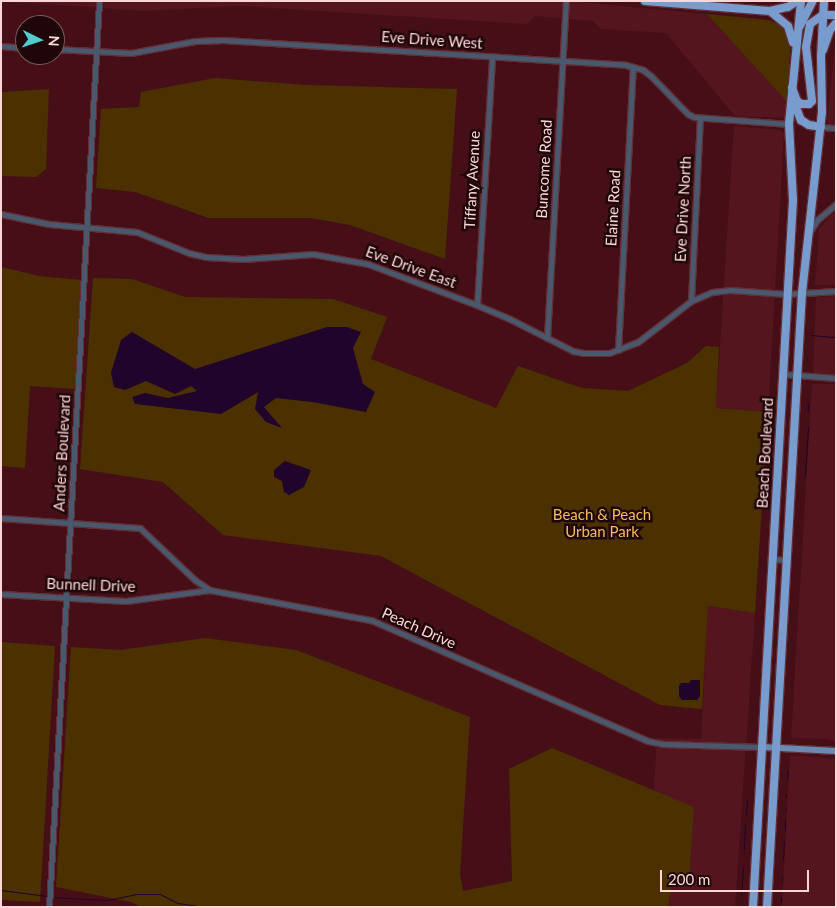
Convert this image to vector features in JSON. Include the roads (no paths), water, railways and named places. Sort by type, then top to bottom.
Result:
[{"type":"highway","points":[[645,1],[770,11],[788,7],[799,1]]},
{"type":"highway","points":[[770,11],[783,1]]},
{"type":"highway","name":"Beach Boulevard","points":[[753,907],[793,200],[789,124],[799,1]]},
{"type":"highway","points":[[796,34],[813,1]]},
{"type":"highway","points":[[767,907],[802,293],[806,237],[821,127],[821,57],[824,1]]},
{"type":"highway","points":[[770,11],[788,26],[793,39],[793,63]]},
{"type":"highway","points":[[791,89],[797,101],[801,104],[809,104],[812,101],[806,47],[810,24],[823,15],[836,15]]},
{"type":"highway","points":[[821,57],[830,30],[836,24]]},
{"type":"highway","points":[[791,89],[801,120],[809,125],[821,127]]},
{"type":"main road","name":"Peach Drive","points":[[762,747],[836,751]]},
{"type":"street","name":"Anders Boulevard","points":[[49,907],[99,1]]},
{"type":"street","name":"Buncome Road","points":[[547,338],[566,1]]},
{"type":"street","name":"Eve Drive West","points":[[65,49],[139,52],[195,41],[223,40],[633,67],[651,76],[688,114],[700,119]]},
{"type":"street","points":[[1,46],[15,47]]},
{"type":"street","points":[[1,51],[15,47]]},
{"type":"street","name":"Tiffany Avenue","points":[[477,305],[492,57]]},
{"type":"street","name":"Elaine Road","points":[[618,350],[633,67]]},
{"type":"street","points":[[700,119],[789,124]]},
{"type":"street","name":"Eve Drive North","points":[[691,301],[700,119]]},
{"type":"street","points":[[821,127],[836,128]]},
{"type":"street","points":[[806,237],[817,220],[836,204]]},
{"type":"street","name":"Eve Drive East","points":[[1,214],[49,224],[137,232],[206,258],[243,259],[314,254],[343,258],[382,268],[477,305],[582,353],[599,354],[618,350],[644,338],[691,301],[705,294],[722,290],[788,294],[836,291]]},
{"type":"street","points":[[783,374],[836,378]]},
{"type":"street","name":"Peach Drive","points":[[1,518],[140,528],[195,580],[210,590],[371,620],[648,740],[663,744],[762,747]]},
{"type":"street","points":[[773,559],[787,560]]},
{"type":"street","name":"Bunnell Drive","points":[[1,594],[138,601],[210,590]]},
{"type":"waterway","points":[[811,335],[836,337]]},
{"type":"waterway","points":[[808,403],[808,411]]},
{"type":"waterway","points":[[805,474],[808,427]]},
{"type":"waterway","points":[[787,779],[788,770]]},
{"type":"waterway","points":[[746,814],[747,800]]},
{"type":"waterway","points":[[785,821],[785,830]]},
{"type":"waterway","points":[[744,849],[745,823]]},
{"type":"waterway","points":[[783,859],[784,842]]},
{"type":"waterway","points":[[741,896],[743,867]]},
{"type":"waterway","points":[[1,890],[47,896]]},
{"type":"waterway","points":[[51,897],[108,900],[136,894],[160,894],[178,903],[204,907]]},
{"type":"waterway","points":[[781,897],[781,902]]},
{"type":"park label","name":"Beach & Peach Urban Park","points":[[602,522]]}]
